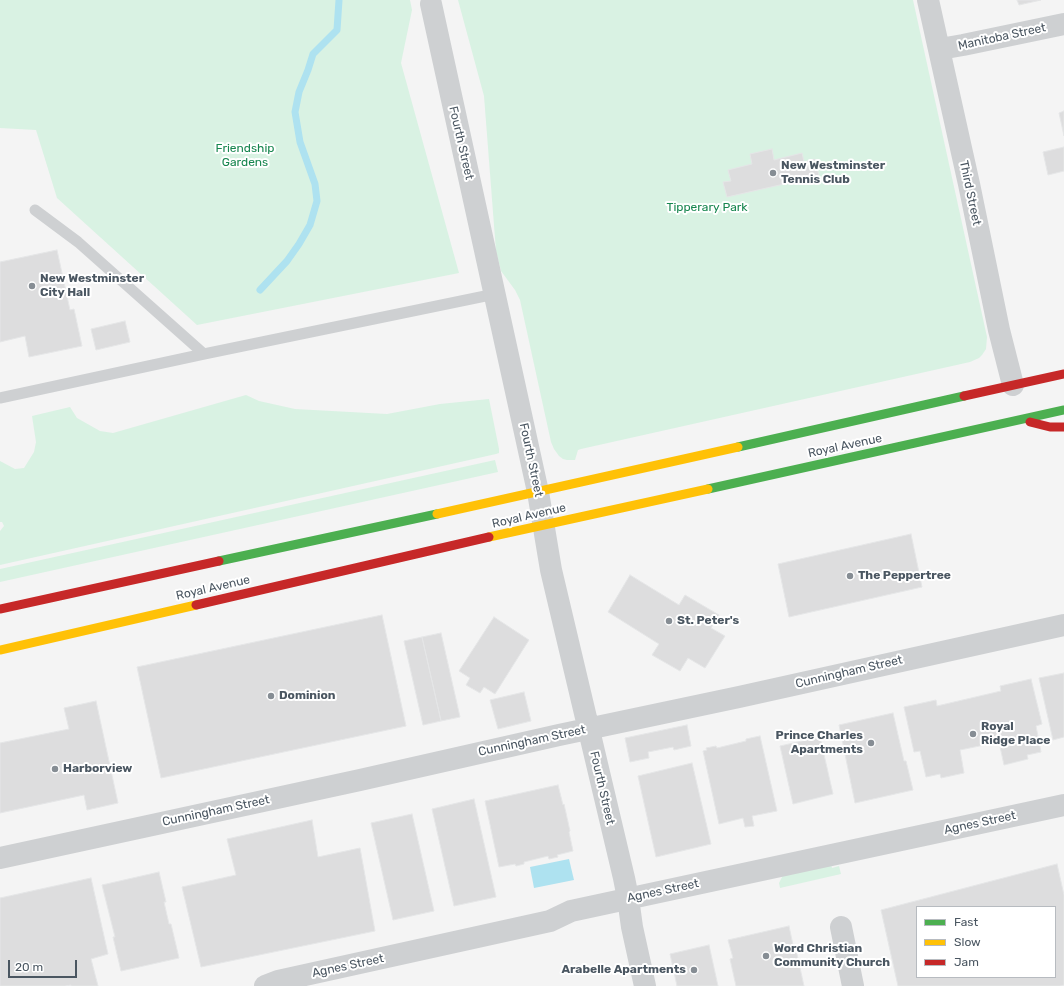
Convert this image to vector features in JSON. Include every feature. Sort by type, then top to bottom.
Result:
[{"type":"main road","name":"Royal Avenue","points":[[0,609],[538,492],[1064,374]]},
{"type":"main road","name":"Royal Avenue","points":[[0,650],[543,525],[1064,410]]},
{"type":"main road","points":[[1021,419],[1050,427],[1064,427]]},
{"type":"street","name":"Third Street","points":[[928,0],[940,49],[999,330],[1013,386]]},
{"type":"street","name":"Fourth Street","points":[[430,4],[538,492],[551,570],[628,898],[632,927],[645,986]]},
{"type":"street","name":"Manitoba Street","points":[[940,49],[1064,24]]},
{"type":"street","name":"Cunningham Street","points":[[0,858],[1064,625]]},
{"type":"street","name":"Agnes Street","points":[[265,986],[278,981],[550,921],[571,911],[628,898],[1064,805]]},
{"type":"street","points":[[841,927],[853,986]]},
{"type":"lane","points":[[35,210],[78,242],[204,354]]},
{"type":"lane","points":[[0,398],[495,294]]},
{"type":"green space","name":"Friendship Gardens","points":[[0,0],[410,0],[412,10],[401,63],[459,273],[197,325],[57,198],[36,130],[0,128]]},
{"type":"green space","name":"Tipperary Park","points":[[458,0],[913,0],[987,337],[986,349],[982,355],[970,362],[581,449],[578,450],[575,460],[563,459],[554,449],[551,442],[520,300],[515,290],[501,271],[496,251],[484,96]]},
{"type":"green space","points":[[246,395],[259,401],[295,409],[387,414],[440,404],[489,399],[499,453],[0,565],[0,531],[4,526],[2,522],[0,522],[0,461],[15,469],[24,468],[34,452],[36,442],[32,416],[70,407],[77,418],[100,431],[113,433]]},
{"type":"green space","points":[[495,460],[498,472],[0,582],[0,569]]},
{"type":"green space","points":[[831,864],[832,868],[839,866],[841,874],[780,888],[779,883],[783,875]]},
{"type":"water","points":[[569,859],[574,880],[534,888],[530,867]]},
{"type":"building","points":[[1017,0],[1041,0],[1019,5]]},
{"type":"building","points":[[1064,111],[1064,136],[1059,113]]},
{"type":"building","points":[[1064,147],[1064,171],[1048,175],[1043,152]]},
{"type":"building","name":"New Westminster Tennis Club","points":[[772,149],[774,160],[802,153],[804,162],[815,159],[819,176],[727,197],[723,182],[731,181],[728,170],[752,164],[750,154]]},
{"type":"building","name":"New Westminster City Hall","points":[[57,250],[70,310],[74,309],[82,346],[29,357],[25,336],[0,342],[0,262]]},
{"type":"building","points":[[125,321],[130,342],[96,350],[91,329]]},
{"type":"building","name":"The Peppertree","points":[[911,534],[922,587],[789,617],[778,564]]},
{"type":"building","name":"St. Peter's","points":[[630,575],[679,605],[685,595],[719,615],[711,628],[725,636],[705,668],[688,658],[680,671],[652,655],[659,644],[608,612]]},
{"type":"building","name":"Dominion","points":[[382,615],[406,726],[161,778],[137,667]]},
{"type":"building","points":[[494,617],[529,640],[495,694],[484,687],[480,693],[466,685],[470,678],[459,671]]},
{"type":"building","points":[[441,633],[460,717],[441,721],[422,637]]},
{"type":"building","points":[[422,637],[441,721],[423,725],[404,641]]},
{"type":"building","points":[[1064,673],[1064,737],[1053,740],[1039,678]]},
{"type":"building","name":"Royal Ridge Place","points":[[1031,679],[1042,724],[1036,726],[1041,752],[1027,755],[1028,759],[1004,765],[999,742],[960,750],[964,773],[941,778],[940,774],[926,777],[920,751],[914,752],[904,707],[936,700],[937,706],[1001,691],[1000,686]]},
{"type":"building","points":[[524,692],[531,721],[498,729],[490,700]]},
{"type":"building","name":"Harborview","points":[[96,701],[118,803],[87,810],[84,795],[0,813],[0,743],[69,729],[64,708]]},
{"type":"building","name":"Prince Charles Apartments","points":[[893,713],[904,761],[906,761],[913,790],[855,803],[839,725]]},
{"type":"building","points":[[687,725],[691,746],[674,750],[673,747],[648,752],[649,758],[630,762],[625,738]]},
{"type":"building","points":[[760,736],[777,811],[752,816],[754,826],[745,827],[743,818],[719,824],[703,751],[707,750],[706,748],[716,746],[717,748]]},
{"type":"building","points":[[820,737],[833,794],[793,804],[780,746]]},
{"type":"building","points":[[692,763],[711,844],[656,857],[638,776]]},
{"type":"building","points":[[558,785],[563,805],[564,804],[573,851],[557,855],[558,857],[549,859],[548,856],[524,862],[524,864],[516,866],[515,864],[499,867],[485,801]]},
{"type":"building","points":[[474,799],[496,897],[454,906],[432,809]]},
{"type":"building","points":[[412,814],[434,911],[393,920],[371,823]]},
{"type":"building","points":[[312,820],[318,857],[360,848],[375,931],[201,967],[182,887],[236,875],[227,839]]},
{"type":"building","points":[[1057,864],[1064,895],[1064,985],[898,986],[881,910]]},
{"type":"building","points":[[159,872],[166,902],[164,902],[169,924],[171,924],[179,958],[121,971],[113,937],[115,937],[102,885]]},
{"type":"building","points":[[91,878],[108,954],[91,959],[98,986],[0,986],[0,898]]},
{"type":"building","points":[[789,926],[793,945],[795,945],[804,986],[736,986],[730,959],[733,958],[728,940]]},
{"type":"building","name":"Arabelle Apartments","points":[[709,945],[718,986],[677,986],[670,954]]},
{"type":"waterway","points":[[260,290],[287,261],[299,244],[310,225],[317,201],[315,184],[300,142],[295,112],[299,92],[313,54],[337,30],[339,0]]},
{"type":"traffic: fast","points":[[738,447],[964,396]]},
{"type":"traffic: fast","points":[[708,489],[1064,410]]},
{"type":"traffic: fast","points":[[219,561],[437,514]]},
{"type":"traffic: slow","points":[[437,514],[738,447]]},
{"type":"traffic: slow","points":[[489,537],[708,489]]},
{"type":"traffic: slow","points":[[0,650],[196,605]]},
{"type":"traffic: jam","points":[[964,396],[1064,374]]},
{"type":"traffic: jam","points":[[1030,422],[1050,427],[1064,427]]},
{"type":"traffic: jam","points":[[196,605],[489,537]]},
{"type":"traffic: jam","points":[[0,609],[219,561]]},
{"type":"place","name":"New Westminster Tennis Club","points":[[773,173]]},
{"type":"place","name":"New Westminster City Hall","points":[[32,286]]},
{"type":"place","name":"The Peppertree","points":[[850,576]]},
{"type":"place","name":"St. Peter's","points":[[669,621]]},
{"type":"place","name":"Dominion","points":[[271,696]]},
{"type":"place","name":"Royal Ridge Place","points":[[973,734]]},
{"type":"place","name":"Prince Charles Apartments","points":[[871,743]]},
{"type":"place","name":"Harborview","points":[[55,769]]},
{"type":"place","name":"Word Christian Community Church","points":[[766,956]]},
{"type":"place","name":"Arabelle Apartments","points":[[694,970]]}]
